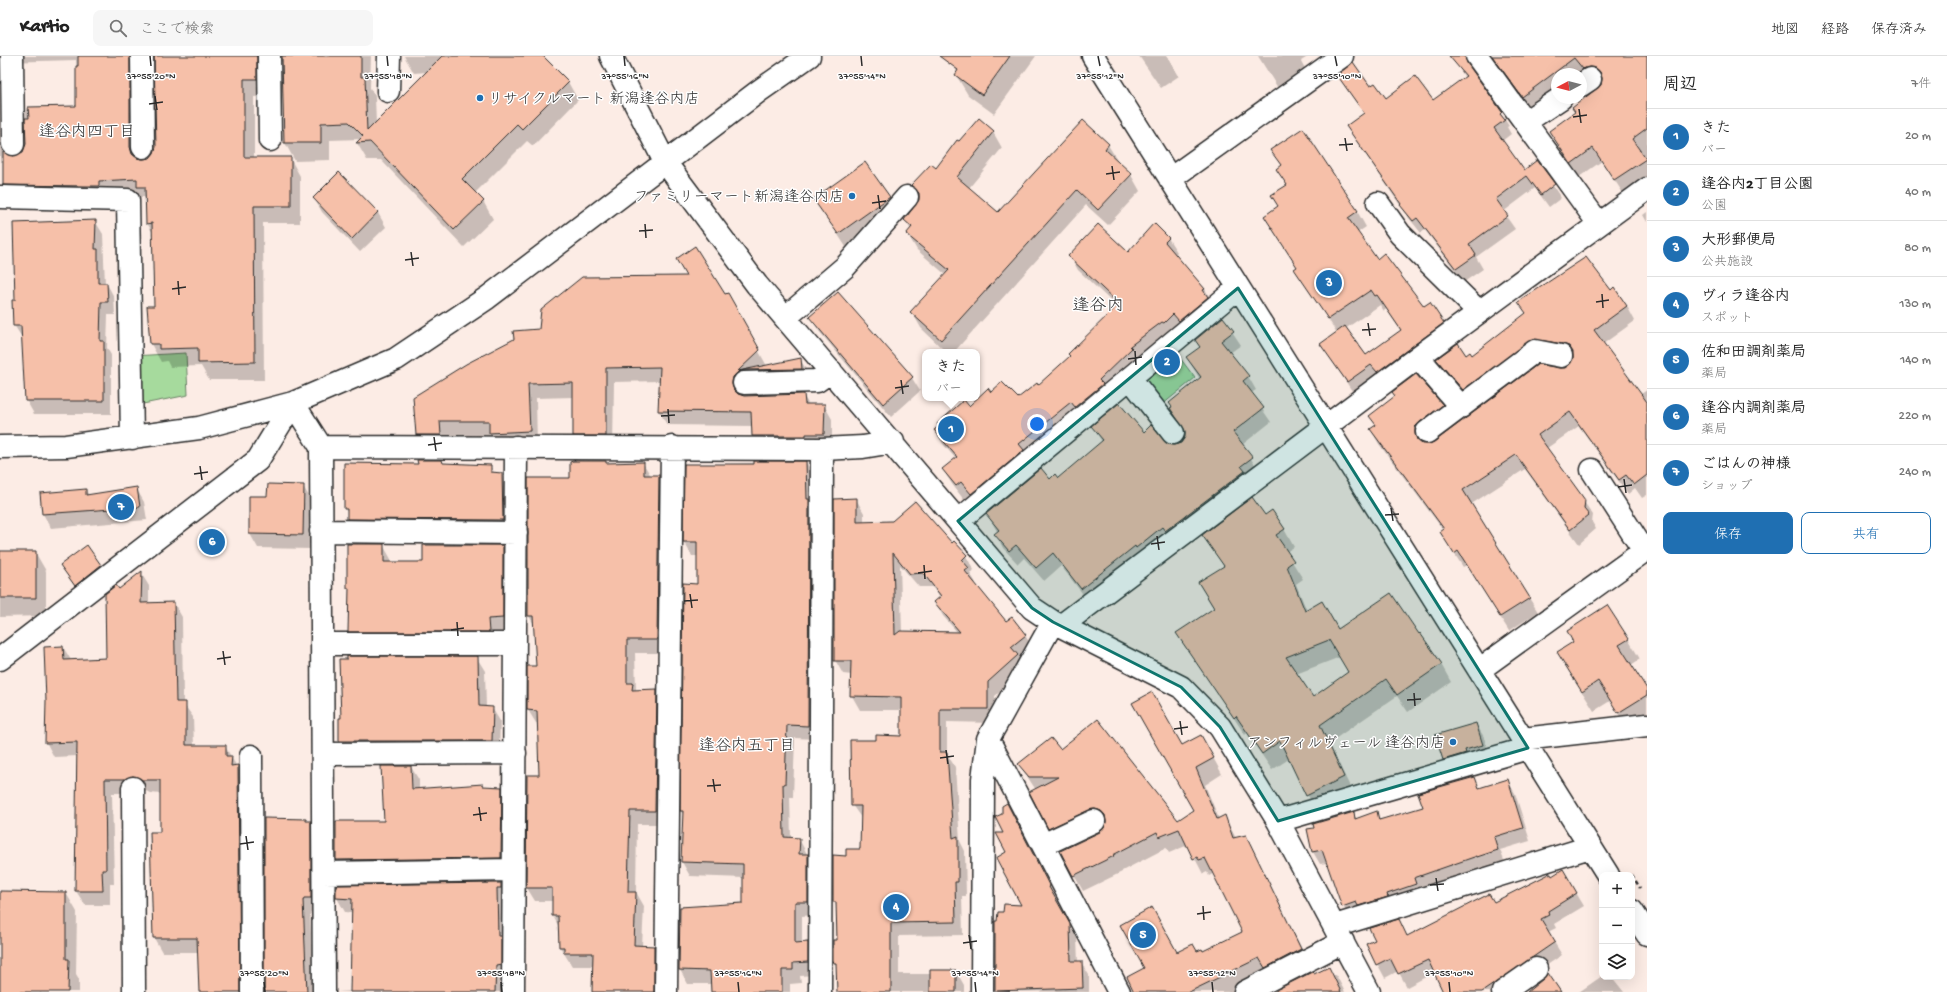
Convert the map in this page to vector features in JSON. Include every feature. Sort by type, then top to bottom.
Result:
[{"type":"street","points":[[12,56],[13,144]]},
{"type":"street","points":[[142,56],[143,147]]},
{"type":"street","points":[[269,56],[270,140]]},
{"type":"street","points":[[388,92],[389,56]]},
{"type":"street","points":[[611,56],[665,162],[757,285],[893,442],[1032,608],[1058,624],[1181,687],[1220,727],[1278,821],[1369,992]]},
{"type":"street","points":[[0,447],[66,446],[199,428],[293,403],[396,359],[487,298],[760,90],[809,56]]},
{"type":"street","points":[[1093,56],[1606,872]]},
{"type":"street","points":[[1170,179],[1342,56]]},
{"type":"street","points":[[1477,56],[1599,224]]},
{"type":"street","points":[[1525,122],[1552,104]]},
{"type":"street","points":[[982,992],[983,779],[988,738],[1058,624],[1647,189]]},
{"type":"street","points":[[0,197],[128,200],[132,438]]},
{"type":"street","points":[[785,318],[845,267],[907,197]]},
{"type":"street","points":[[1378,203],[1400,234],[1479,312]]},
{"type":"street","points":[[958,521],[1238,288]]},
{"type":"street","points":[[1427,432],[1535,351],[1561,356]]},
{"type":"street","points":[[1418,357],[1461,407]]},
{"type":"street","points":[[744,383],[816,381],[831,371]]},
{"type":"street","points":[[1130,378],[1173,433]]},
{"type":"street","points":[[293,403],[321,447],[324,992]]},
{"type":"street","points":[[0,659],[258,460],[293,403]]},
{"type":"street","points":[[321,447],[672,447],[822,449],[863,447],[893,442]]},
{"type":"street","points":[[513,992],[516,447]]},
{"type":"street","points":[[666,992],[672,447]]},
{"type":"street","points":[[820,992],[822,449]]},
{"type":"street","points":[[1479,670],[1645,550],[1592,470]]},
{"type":"street","points":[[321,531],[516,533]]},
{"type":"street","points":[[322,644],[515,644]]},
{"type":"street","points":[[1278,821],[1525,744],[1647,725]]},
{"type":"street","points":[[988,738],[1119,992]]},
{"type":"street","points":[[323,754],[515,753]]},
{"type":"street","points":[[252,756],[252,992]]},
{"type":"street","points":[[133,788],[134,992]]},
{"type":"street","points":[[1043,845],[1094,822]]},
{"type":"street","points":[[1245,992],[1339,934],[1590,847]]},
{"type":"street","points":[[324,873],[514,870]]},
{"type":"street","points":[[1635,916],[1647,934]]},
{"type":"street","points":[[1503,992],[1536,969]]},
{"type":"highlighted area","points":[[1238,288],[1528,748],[1278,821],[1220,727],[1181,687],[1053,622],[1032,608],[958,521]]},
{"type":"green space","points":[[1171,346],[1195,378],[1157,409],[1131,378]]},
{"type":"green space","points":[[186,353],[188,395],[133,406],[132,356]]},
{"type":"building","points":[[78,56],[130,56],[130,147],[132,154],[137,158],[143,159],[150,158],[156,147],[154,56],[257,56],[257,79],[244,79],[244,157],[291,157],[291,206],[254,206],[255,362],[198,363],[198,348],[159,349],[159,344],[150,344],[147,306],[154,306],[152,223],[146,224],[145,187],[137,187],[137,179],[99,181],[99,186],[3,185],[3,152],[13,156],[23,152],[26,144],[25,118],[29,118],[28,107],[76,106],[76,66],[78,66]]},
{"type":"building","points":[[282,56],[361,56],[361,77],[365,77],[367,131],[442,56],[543,56],[569,82],[522,129],[517,124],[462,179],[484,201],[454,230],[370,142],[356,143],[363,136],[349,122],[321,123],[321,143],[284,143]]},
{"type":"building","points":[[939,56],[1010,56],[982,95],[955,75],[958,70]]},
{"type":"building","points":[[1449,56],[1465,56],[1467,63],[1502,112],[1500,114],[1505,120],[1494,128],[1524,170],[1537,160],[1555,184],[1541,195],[1527,176],[1496,199],[1508,216],[1469,244],[1476,255],[1456,269],[1417,218],[1413,221],[1400,205],[1401,204],[1346,126],[1364,113],[1337,75],[1353,62],[1370,86],[1375,83],[1386,98],[1415,76],[1433,100],[1466,76]]},
{"type":"building","points":[[1492,56],[1647,56],[1647,128],[1632,139],[1646,159],[1614,180],[1593,148],[1571,164],[1549,131],[1575,112],[1572,108],[1577,104],[1587,104],[1587,96],[1601,85],[1602,78],[1600,72],[1596,68],[1582,68],[1574,58],[1561,68],[1551,68],[1551,75],[1522,97]]},
{"type":"building","points":[[979,118],[994,131],[957,177],[998,212],[1083,120],[1109,144],[1105,149],[1132,174],[1098,210],[1077,190],[941,340],[910,312],[949,270],[906,234],[912,227],[904,220],[919,200],[919,193],[911,185],[931,164],[936,168],[957,140],[959,141]]},
{"type":"building","points":[[1303,128],[1358,211],[1348,218],[1377,259],[1384,253],[1424,306],[1430,302],[1444,323],[1377,372],[1371,365],[1347,382],[1320,344],[1345,326],[1366,355],[1401,330],[1377,295],[1375,296],[1371,290],[1328,319],[1294,269],[1297,267],[1264,216],[1278,206],[1271,195],[1287,185],[1276,169],[1281,165],[1270,150]]},
{"type":"building","points":[[865,162],[890,197],[838,234],[813,199]]},
{"type":"building","points":[[339,172],[378,212],[352,239],[313,198]]},
{"type":"building","points":[[96,220],[95,249],[98,249],[98,283],[107,283],[108,302],[101,302],[100,341],[104,341],[104,401],[25,401],[21,326],[13,326],[12,300],[15,300],[13,223]]},
{"type":"building","points":[[1154,223],[1169,238],[1165,242],[1205,289],[1203,290],[1208,297],[1179,321],[1173,314],[1164,323],[1162,322],[1130,346],[1132,348],[1099,380],[1103,384],[1075,407],[1071,402],[1019,444],[1024,450],[971,494],[961,482],[956,486],[942,469],[957,457],[934,430],[939,426],[937,424],[963,401],[965,401],[969,406],[974,401],[980,401],[980,396],[988,388],[991,392],[1002,382],[1018,398],[1037,383],[1038,385],[1070,356],[1068,354],[1119,304],[1068,256],[1098,224],[1128,252]]},
{"type":"building","points":[[695,246],[725,294],[728,293],[760,350],[738,371],[801,358],[802,369],[744,370],[738,372],[733,377],[732,384],[734,390],[738,394],[744,396],[804,394],[805,404],[825,404],[824,434],[806,434],[806,436],[752,436],[751,412],[658,411],[660,367],[606,368],[606,436],[573,436],[573,383],[528,384],[530,431],[489,433],[489,421],[440,421],[441,435],[416,435],[413,397],[466,364],[514,339],[513,331],[539,329],[541,310],[582,277],[686,276],[676,259]]},
{"type":"building","points":[[1586,257],[1611,290],[1614,287],[1627,306],[1594,330],[1647,402],[1647,475],[1634,485],[1626,475],[1619,480],[1570,412],[1538,435],[1585,500],[1584,509],[1589,515],[1570,530],[1516,455],[1463,490],[1530,598],[1500,617],[1458,551],[1454,554],[1440,532],[1444,529],[1370,429],[1376,425],[1369,416],[1395,396],[1392,392],[1416,374],[1443,405],[1415,427],[1417,440],[1422,444],[1429,444],[1434,442],[1538,364],[1565,368],[1573,359],[1573,352],[1569,346],[1532,339],[1463,390],[1436,359],[1458,343],[1466,355],[1470,352],[1472,355],[1526,313],[1518,302]]},
{"type":"building","points":[[838,292],[913,377],[883,404],[809,317]]},
{"type":"building","points":[[1223,317],[1234,331],[1221,341],[1249,376],[1243,381],[1264,408],[1233,432],[1253,457],[1241,466],[1245,471],[1165,531],[1162,527],[1136,548],[1135,546],[1081,589],[1053,553],[1036,568],[1016,545],[1009,551],[994,534],[999,530],[986,514],[1041,468],[1050,479],[1055,474],[1058,478],[1103,440],[1091,426],[1119,403],[1144,432],[1151,425],[1168,444],[1174,445],[1181,443],[1185,437],[1185,431],[1170,408],[1172,407],[1169,403],[1201,377],[1186,357],[1200,347],[1195,340]]},
{"type":"building","points":[[417,460],[442,460],[443,463],[491,465],[491,472],[502,473],[503,520],[347,519],[347,509],[344,509],[344,463],[418,464]]},
{"type":"building","points":[[606,461],[606,463],[644,462],[644,475],[659,475],[657,640],[627,640],[627,683],[633,683],[632,690],[657,689],[655,811],[630,811],[628,892],[636,892],[634,945],[654,946],[654,992],[592,992],[593,953],[564,953],[564,947],[559,947],[558,916],[552,916],[552,888],[526,888],[527,775],[539,775],[537,711],[527,710],[527,666],[536,666],[533,616],[528,616],[528,478],[570,478],[570,462]]},
{"type":"building","points":[[754,461],[806,461],[807,499],[809,499],[808,726],[787,725],[785,784],[783,784],[784,837],[800,838],[799,854],[808,854],[808,902],[795,902],[795,943],[808,942],[808,962],[793,963],[793,970],[782,970],[782,992],[711,992],[710,971],[679,970],[680,907],[743,903],[743,864],[681,862],[683,811],[680,811],[683,583],[697,584],[697,542],[683,542],[684,464],[754,464]]},
{"type":"building","points":[[268,484],[304,485],[303,535],[249,534],[249,496],[267,496]]},
{"type":"building","points":[[137,487],[140,507],[42,514],[40,493],[86,489],[86,495]]},
{"type":"building","points":[[1252,497],[1265,515],[1272,510],[1285,529],[1276,535],[1294,561],[1287,566],[1305,611],[1322,601],[1338,629],[1391,593],[1442,664],[1397,695],[1386,679],[1320,725],[1344,777],[1306,796],[1280,741],[1262,754],[1236,716],[1234,718],[1176,633],[1214,608],[1198,582],[1224,566],[1202,535]],"holes":[[[1329,640],[1348,672],[1313,697],[1286,657]]]},
{"type":"building","points":[[857,498],[857,522],[892,521],[915,501],[952,543],[954,541],[967,555],[962,560],[969,568],[965,571],[1006,621],[1012,617],[1026,635],[1011,647],[1018,655],[988,682],[988,709],[940,709],[940,752],[947,752],[953,838],[958,836],[958,882],[955,882],[956,922],[891,923],[891,992],[837,992],[836,963],[834,963],[833,960],[833,940],[837,940],[836,902],[833,902],[833,855],[846,856],[846,849],[860,849],[861,806],[851,806],[850,740],[876,740],[876,735],[901,736],[901,697],[850,696],[851,661],[834,661],[834,499]],"holes":[[[893,553],[910,574],[923,573],[941,596],[934,602],[960,632],[900,631],[895,635]]]},
{"type":"building","points":[[347,544],[384,544],[384,562],[423,562],[423,545],[503,545],[503,618],[488,619],[489,632],[348,632],[349,588],[347,588]]},
{"type":"building","points":[[87,545],[101,565],[75,586],[60,565]]},
{"type":"building","points":[[0,551],[36,551],[36,598],[0,598]]},
{"type":"building","points":[[142,571],[141,603],[174,602],[176,702],[186,702],[186,745],[226,745],[226,756],[232,756],[231,766],[238,765],[240,992],[199,992],[197,938],[153,938],[150,832],[160,832],[160,780],[142,780],[133,776],[125,779],[105,779],[106,870],[102,870],[103,891],[75,891],[77,742],[45,743],[46,701],[44,647],[63,646],[64,660],[106,658],[105,594],[116,585],[119,589]]},
{"type":"building","points":[[1607,605],[1629,639],[1619,645],[1647,689],[1647,695],[1618,713],[1598,681],[1582,692],[1557,652],[1573,642],[1567,631]]},
{"type":"building","points":[[347,656],[478,656],[479,706],[493,707],[492,741],[339,741],[339,718],[341,718],[339,659],[347,659]]},
{"type":"building","points":[[1152,692],[1182,745],[1201,735],[1214,758],[1196,768],[1217,819],[1225,815],[1233,838],[1246,835],[1301,949],[1265,968],[1259,958],[1189,992],[1134,992],[1127,977],[1144,968],[1120,925],[1152,907],[1177,952],[1193,944],[1197,951],[1202,949],[1203,951],[1242,932],[1205,858],[1199,860],[1197,857],[1193,859],[1179,829],[1159,837],[1157,832],[1113,855],[1114,856],[1073,876],[1060,851],[1100,832],[1104,828],[1106,822],[1105,815],[1101,811],[1095,809],[1089,810],[1048,829],[1029,792],[1058,777],[1029,777],[1018,764],[1051,738],[1060,749],[1098,719],[1178,820],[1193,810],[1132,703]]},
{"type":"building","points":[[1476,723],[1483,745],[1465,750],[1466,753],[1443,760],[1435,735]]},
{"type":"building","points":[[381,766],[411,766],[412,789],[483,784],[483,786],[502,787],[501,858],[336,860],[336,821],[384,821]]},
{"type":"building","points":[[1475,777],[1479,788],[1508,779],[1523,828],[1494,837],[1498,850],[1414,878],[1416,884],[1387,894],[1388,897],[1358,906],[1356,902],[1342,907],[1322,850],[1312,852],[1307,829],[1314,828],[1313,824],[1354,812],[1355,819],[1377,811],[1379,820],[1423,807],[1418,793]]},
{"type":"building","points":[[1007,803],[1049,887],[1070,924],[1071,961],[1082,961],[1083,988],[995,991],[995,921],[997,921],[998,912],[1003,912],[1004,904],[1021,905],[996,858],[1006,852],[996,833],[1003,833],[995,817],[1002,814],[1002,806]]},
{"type":"building","points":[[264,818],[306,819],[306,821],[311,821],[311,898],[304,898],[303,900],[307,992],[264,992]]},
{"type":"building","points":[[1563,869],[1577,893],[1548,911],[1549,915],[1541,919],[1555,942],[1482,992],[1443,992],[1428,960],[1398,974],[1390,958],[1376,965],[1366,944],[1375,940],[1369,928],[1399,919],[1407,936],[1489,894],[1494,902],[1551,873],[1552,876]]},
{"type":"building","points":[[501,883],[501,888],[497,888],[498,936],[501,936],[501,964],[496,965],[495,992],[350,992],[352,899],[336,898],[336,885]]},
{"type":"building","points":[[0,891],[66,892],[66,959],[69,959],[68,992],[0,992]]},
{"type":"building","points":[[1329,967],[1341,992],[1276,992],[1276,990],[1312,972],[1314,974]]},
{"type":"building","points":[[930,970],[956,970],[956,992],[930,992]]},
{"type":"building","points":[[1548,973],[1561,992],[1527,992],[1543,979]]},
{"type":"place","name":"リサイクルマート 新潟逢谷内店","points":[[480,98]]},
{"type":"place","name":"ファミリーマート新潟逢谷内店","points":[[852,196]]},
{"type":"place","name":"大形郵便局","points":[[1329,283]]},
{"type":"place","name":"逢谷内2丁目公園","points":[[1167,362]]},
{"type":"place","name":"きた","points":[[951,429]]},
{"type":"place","name":"ごはんの神様","points":[[121,507]]},
{"type":"place","name":"逢谷内調剤薬局","points":[[212,542]]},
{"type":"place","name":"アンフィルヴェール 逢谷内店","points":[[1453,742]]},
{"type":"place","name":"ヴィラ逢谷内","points":[[896,907]]},
{"type":"place","name":"佐和田調剤薬局","points":[[1143,935]]},
{"type":"district","name":"逢谷内四丁目","points":[[87,130]]},
{"type":"district","name":"逢谷内","points":[[1098,304]]},
{"type":"district","name":"逢谷内五丁目","points":[[747,744]]}]
